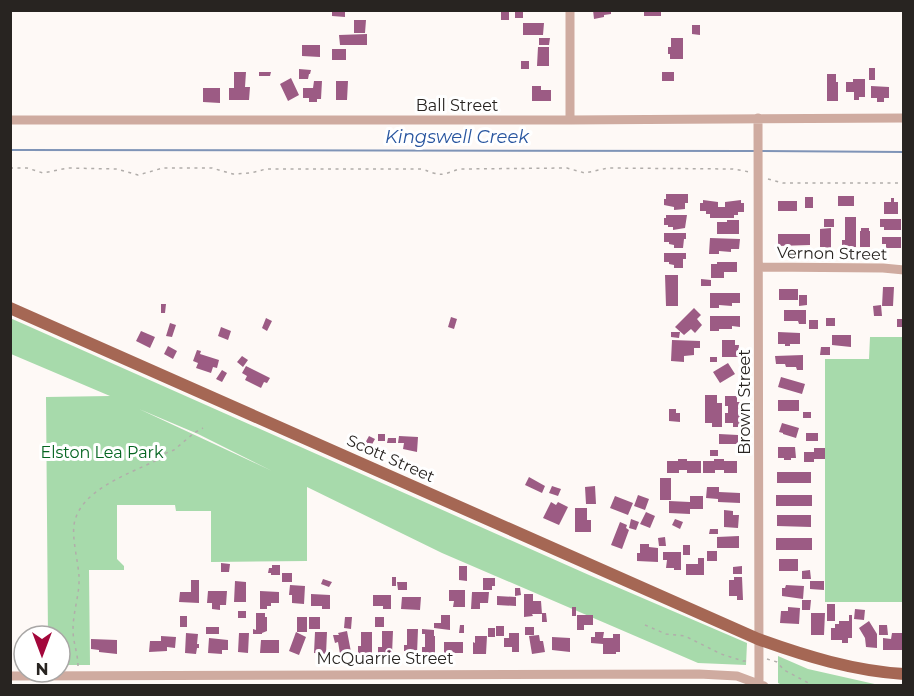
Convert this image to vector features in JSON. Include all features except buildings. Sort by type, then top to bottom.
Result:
[{"type":"main road","name":"Scott Street","points":[[10,308],[758,639]]},
{"type":"main road","points":[[758,639],[850,667],[903,674]]},
{"type":"street","points":[[570,10],[570,120]]},
{"type":"street","name":"Brown Street","points":[[758,118],[758,639],[760,685]]},
{"type":"street","name":"Ball Street","points":[[10,120],[903,118]]},
{"type":"street","name":"Vernon Street","points":[[759,267],[903,270]]},
{"type":"street","name":"McQuarrie Street","points":[[10,676],[379,680],[715,674],[737,676],[760,685]]},
{"type":"path","points":[[10,168],[27,168],[43,173],[68,168],[117,169],[138,175],[163,168],[212,168],[233,174],[266,169],[422,169],[442,175],[459,169],[567,168],[588,173],[608,168],[749,171]]},
{"type":"path","points":[[767,178],[783,183],[903,183]]},
{"type":"path","points":[[78,676],[73,633],[79,587],[74,525],[79,511],[87,500],[108,483],[157,460],[203,428]]},
{"type":"path","points":[[645,625],[666,634],[685,636],[721,654],[750,661]]},
{"type":"path","points":[[769,659],[813,686]]},
{"type":"green space","name":"Elston Lea Park","points":[[10,318],[747,643],[746,665],[698,663],[442,553],[307,487],[307,561],[211,562],[211,511],[176,511],[175,505],[117,505],[117,559],[124,566],[124,570],[89,570],[90,665],[72,665],[72,624],[48,624],[46,397],[110,396],[11,354]],"holes":[[[139,409],[198,434],[272,471]]]},
{"type":"green space","points":[[870,337],[903,337],[903,602],[825,602],[825,359],[869,359]]},
{"type":"green space","points":[[778,656],[808,669],[879,685],[782,685],[778,683]]},
{"type":"waterway","name":"Kingswell Creek","points":[[10,150],[755,151]]},
{"type":"waterway","name":"Kingswell Creek","points":[[760,151],[904,152]]}]
